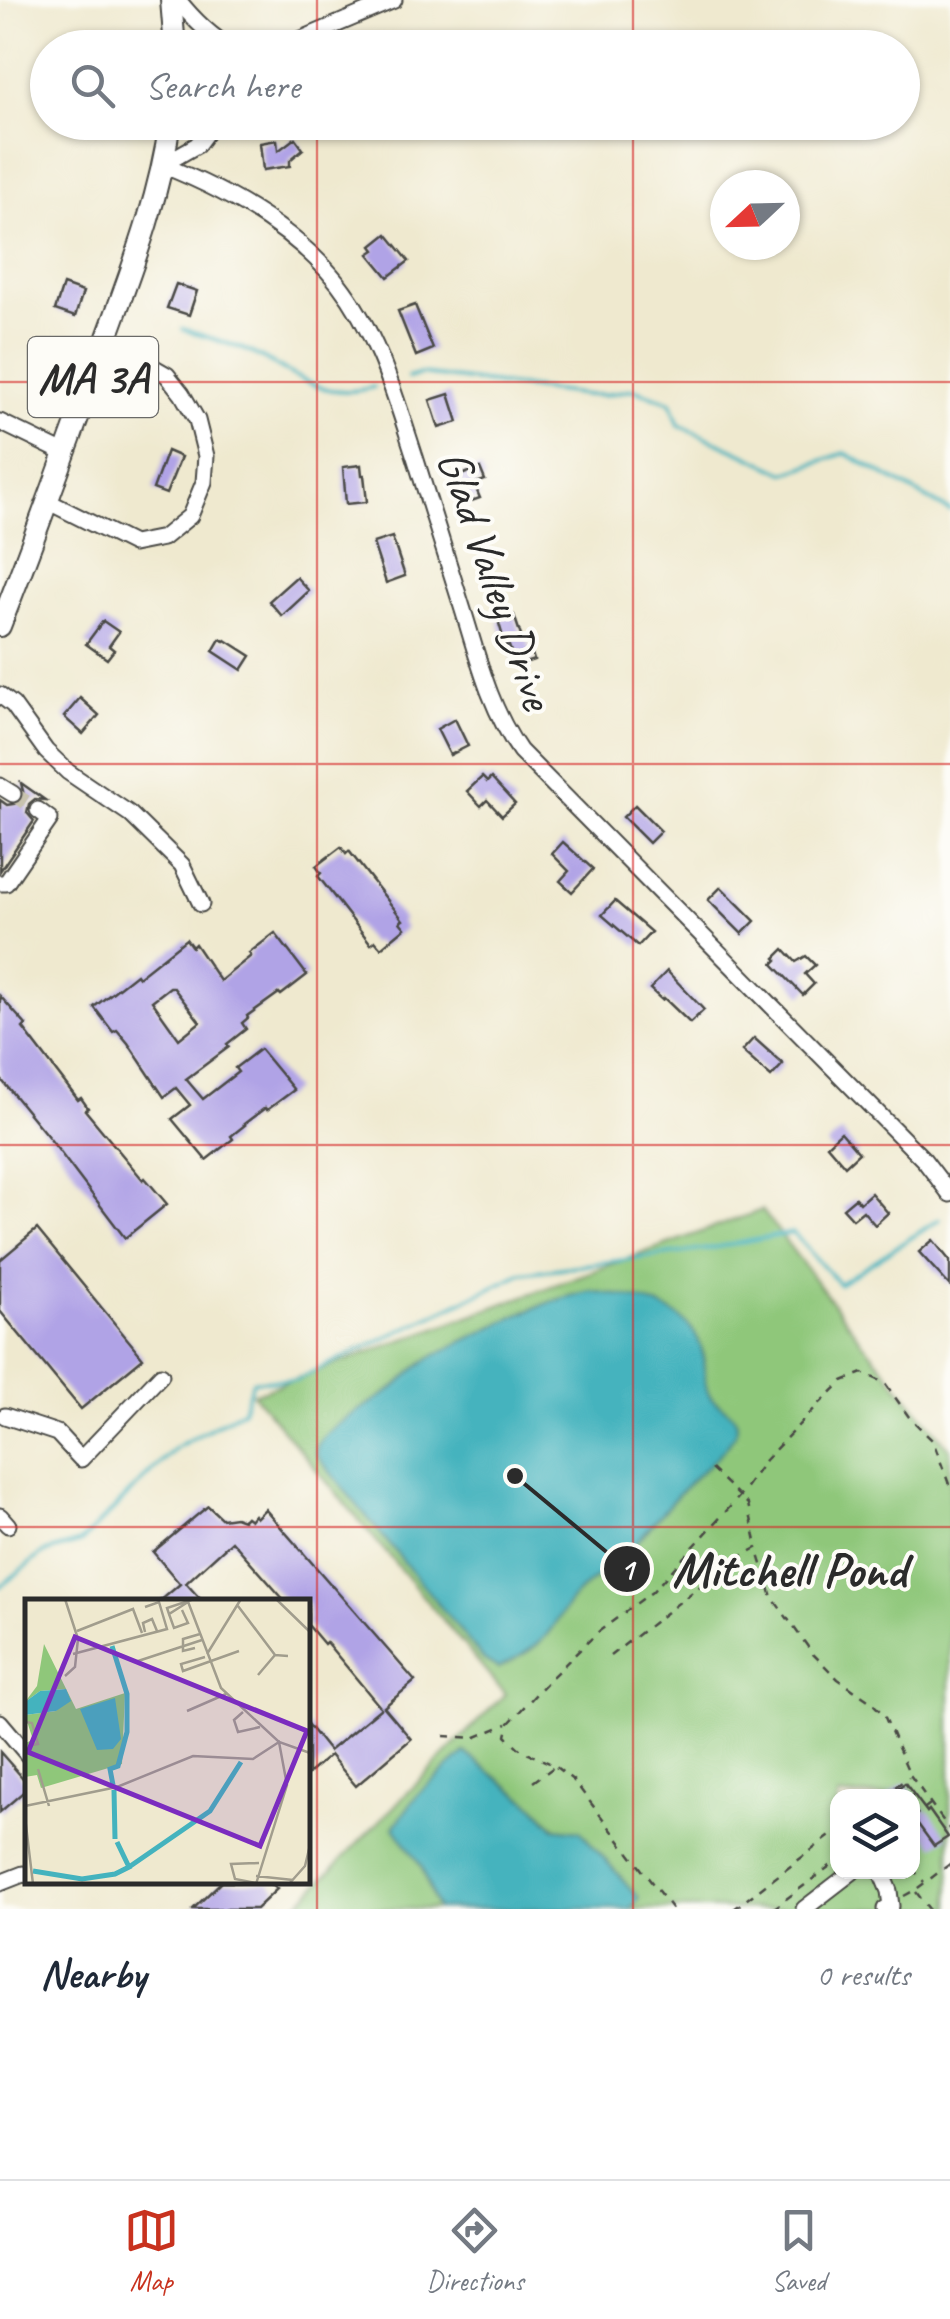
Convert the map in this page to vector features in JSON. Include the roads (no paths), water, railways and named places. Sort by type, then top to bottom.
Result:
[{"type":"main road","points":[[175,0],[175,30]]},
{"type":"main road","name":"MA 3A","points":[[0,626],[49,502],[140,244],[167,140]]},
{"type":"street","points":[[175,0],[206,30]]},
{"type":"street","points":[[323,30],[394,0]]},
{"type":"street","points":[[162,165],[201,140]]},
{"type":"street","name":"Glad Valley Drive","points":[[162,165],[231,196],[274,223],[323,266],[358,311],[394,394],[487,684],[520,751],[924,1160],[950,1194]]},
{"type":"street","points":[[49,502],[133,544],[162,538],[190,516],[204,482],[206,456],[197,420],[182,394],[167,375],[106,340]]},
{"type":"street","points":[[0,422],[66,454]]},
{"type":"street","points":[[0,695],[13,705],[46,751],[68,772],[130,814],[182,864],[201,904]]},
{"type":"street","points":[[3,883],[50,819],[38,810]]},
{"type":"street","points":[[2,1414],[58,1433],[81,1459],[161,1375]]},
{"type":"street","points":[[0,1722],[25,1752]]},
{"type":"street","points":[[0,1883],[25,1874]]},
{"type":"street","points":[[804,1909],[843,1879]]},
{"type":"street","points":[[884,1879],[890,1891],[888,1908]]},
{"type":"water","points":[[592,1291],[643,1300],[688,1324],[703,1355],[708,1392],[733,1415],[736,1432],[627,1552],[575,1596],[543,1639],[498,1668],[484,1660],[321,1461],[317,1447],[339,1424],[433,1357],[532,1309]]},
{"type":"water","points":[[465,1753],[533,1805],[555,1828],[580,1831],[639,1898],[630,1909],[437,1909],[422,1867],[394,1827],[417,1795]]},
{"type":"waterway","points":[[183,329],[250,352],[323,388],[355,391],[374,387]]},
{"type":"waterway","points":[[408,378],[421,374],[586,395],[633,389],[671,402],[679,425],[786,473],[845,453],[950,511]]},
{"type":"waterway","points":[[0,1587],[43,1553],[81,1542],[175,1448],[243,1410],[253,1381],[296,1380],[522,1273],[702,1250],[793,1233],[839,1284],[940,1219]]},
{"type":"tunnel","points":[[13,794],[38,810]]},
{"type":"place","name":"Mitchell Pond","points":[[515,1476]]}]
